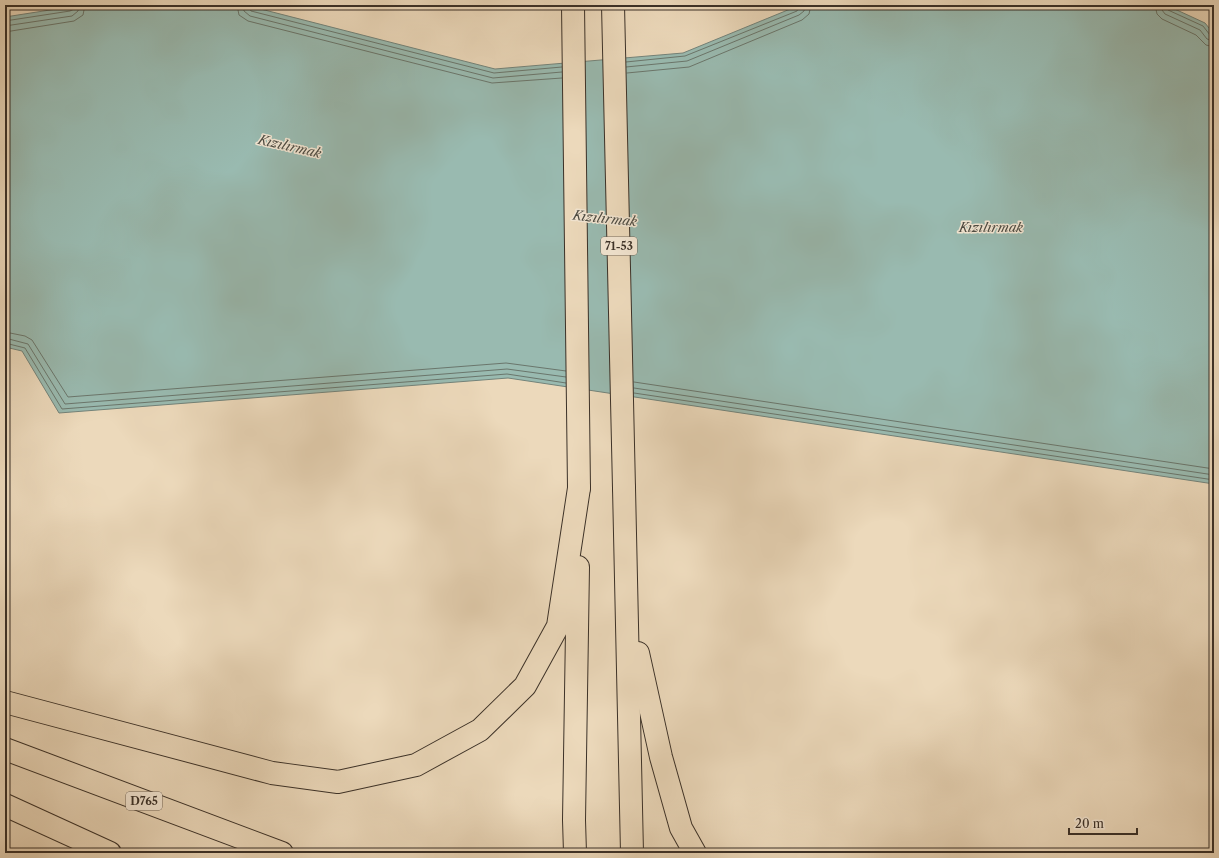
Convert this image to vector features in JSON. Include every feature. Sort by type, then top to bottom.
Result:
[{"type":"main road","points":[[573,5],[579,488],[574,820],[576,853]]},
{"type":"main road","name":"71-53","points":[[613,5],[627,605]]},
{"type":"main road","points":[[5,702],[272,773],[338,782],[416,765],[480,730],[524,686],[558,626],[579,488]]},
{"type":"main road","points":[[627,605],[632,853]]},
{"type":"main road","points":[[627,605],[661,756],[681,828],[695,853]]},
{"type":"main road","name":"D765","points":[[5,748],[282,853]]},
{"type":"main road","points":[[5,805],[110,853]]},
{"type":"water","name":"Kızılırmak","points":[[82,5],[245,5],[495,69],[683,53],[800,5],[1166,5],[1205,23],[1214,34],[1214,484],[508,378],[59,413],[22,351],[5,347],[5,17]]}]
